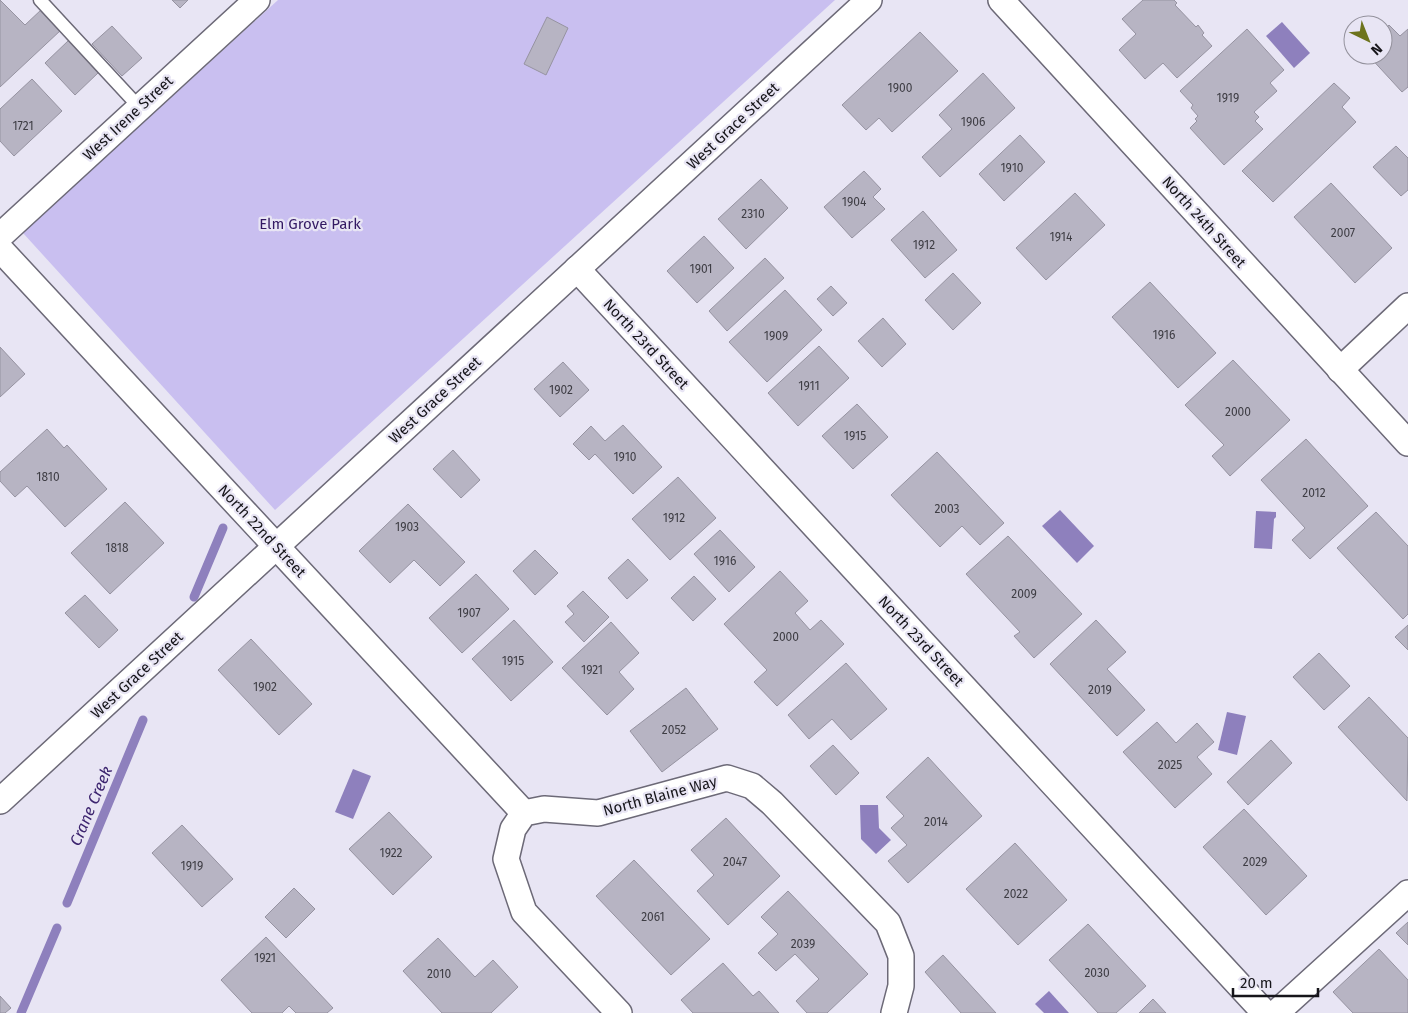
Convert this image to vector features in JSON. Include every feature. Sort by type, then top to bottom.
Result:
[{"type":"street","name":"West Irene Street","points":[[0,236],[257,0]]},
{"type":"street","name":"West Grace Street","points":[[0,801],[869,0]]},
{"type":"street","name":"North 24th Street","points":[[1001,0],[1408,443]]},
{"type":"street","name":"North 22nd Street","points":[[0,249],[524,813]]},
{"type":"street","name":"North 23rd Street","points":[[577,269],[1265,1013]]},
{"type":"street","points":[[1340,370],[1408,306]]},
{"type":"street","name":"North Blaine Way","points":[[524,813],[544,810],[598,813],[727,778],[752,786],[772,804],[888,923],[901,956],[901,986],[894,1013]]},
{"type":"street","points":[[524,813],[513,829],[506,859],[524,912],[618,1013]]},
{"type":"street","points":[[1276,1013],[1408,893]]},
{"type":"lane","points":[[40,0],[140,108]]},
{"type":"green space","name":"Elm Grove Park","points":[[278,0],[835,0],[275,510],[23,233]]},
{"type":"shaded area","points":[[1282,22],[1310,53],[1294,68],[1266,36]]},
{"type":"shaded area","points":[[1060,510],[1094,546],[1077,563],[1042,526]]},
{"type":"shaded area","points":[[1256,511],[1276,512],[1272,549],[1254,548]]},
{"type":"shaded area","points":[[1227,712],[1246,716],[1237,755],[1218,750]]},
{"type":"shaded area","points":[[353,769],[371,776],[353,819],[335,812]]},
{"type":"shaded area","points":[[860,805],[878,805],[879,828],[891,840],[876,854],[861,839]]},
{"type":"shaded area","points":[[1049,991],[1069,1013],[1044,1013],[1035,1004]]},
{"type":"building","points":[[0,0],[25,25],[42,9],[61,30],[0,87]]},
{"type":"building","points":[[172,0],[188,0],[180,8]]},
{"type":"building","points":[[1143,0],[1174,0],[1177,3],[1175,5],[1196,27],[1198,25],[1204,33],[1202,35],[1212,46],[1177,78],[1163,63],[1145,79],[1119,50],[1136,34],[1122,19]]},
{"type":"building","points":[[547,17],[568,28],[546,75],[524,64]]},
{"type":"building","points":[[112,26],[142,58],[122,76],[92,44]]},
{"type":"building","points":[[1247,29],[1284,70],[1270,83],[1277,91],[1254,112],[1259,117],[1255,121],[1263,129],[1224,165],[1190,128],[1197,121],[1195,119],[1198,116],[1191,108],[1193,105],[1180,91]]},
{"type":"building","points":[[1393,29],[1400,36],[1408,29],[1408,87],[1402,92],[1377,65],[1393,65]]},
{"type":"building","points":[[920,32],[958,71],[892,132],[879,118],[866,130],[842,105]]},
{"type":"building","points":[[69,40],[99,72],[75,95],[45,63]]},
{"type":"building","points":[[983,73],[1015,108],[940,177],[922,157],[952,129],[939,115]]},
{"type":"building","points":[[32,79],[62,111],[14,156],[0,141],[0,109]]},
{"type":"building","points":[[1334,83],[1350,98],[1342,107],[1356,122],[1273,202],[1242,171]]},
{"type":"building","points":[[1020,135],[1045,162],[1004,201],[979,174]]},
{"type":"building","points":[[1396,146],[1408,158],[1408,190],[1401,196],[1373,167]]},
{"type":"building","points":[[864,171],[881,189],[873,197],[885,209],[852,238],[824,207]]},
{"type":"building","points":[[761,179],[788,208],[746,249],[718,219]]},
{"type":"building","points":[[1331,183],[1392,248],[1355,283],[1294,217]]},
{"type":"building","points":[[1075,193],[1105,225],[1046,280],[1016,248]]},
{"type":"building","points":[[923,211],[957,250],[925,278],[891,240]]},
{"type":"building","points":[[704,236],[734,268],[697,303],[667,271]]},
{"type":"building","points":[[765,258],[784,278],[727,331],[709,311]]},
{"type":"building","points":[[953,273],[981,303],[953,330],[925,300]]},
{"type":"building","points":[[1150,282],[1216,353],[1178,388],[1112,317]]},
{"type":"building","points":[[831,286],[847,303],[833,316],[817,299]]},
{"type":"building","points":[[785,290],[822,330],[767,382],[729,342]]},
{"type":"building","points":[[883,318],[906,344],[882,367],[858,341]]},
{"type":"building","points":[[819,346],[849,378],[798,426],[768,393]]},
{"type":"building","points":[[0,347],[25,374],[0,397]]},
{"type":"building","points":[[1233,360],[1290,420],[1230,476],[1212,456],[1224,445],[1185,405]]},
{"type":"building","points":[[563,362],[589,390],[560,417],[534,389]]},
{"type":"building","points":[[857,404],[888,437],[853,469],[822,436]]},
{"type":"building","points":[[623,425],[662,467],[633,494],[595,454],[589,460],[573,444],[591,426],[605,441]]},
{"type":"building","points":[[47,429],[64,448],[67,445],[107,489],[65,527],[27,486],[15,497],[0,481],[0,472]]},
{"type":"building","points":[[1306,439],[1368,506],[1310,559],[1292,540],[1305,528],[1261,480]]},
{"type":"building","points":[[453,450],[480,480],[461,498],[433,469]]},
{"type":"building","points":[[937,452],[1004,523],[980,545],[962,526],[940,547],[891,495]]},
{"type":"building","points":[[678,477],[716,518],[670,560],[632,519]]},
{"type":"building","points":[[125,502],[164,543],[110,594],[71,553]]},
{"type":"building","points":[[408,504],[465,562],[440,586],[414,560],[390,583],[359,551]]},
{"type":"building","points":[[1376,512],[1408,546],[1408,614],[1403,619],[1337,548]]},
{"type":"building","points":[[720,530],[755,567],[729,592],[694,554]]},
{"type":"building","points":[[1008,536],[1082,614],[1034,658],[1014,636],[1020,632],[966,574]]},
{"type":"building","points":[[535,550],[558,573],[535,595],[513,571]]},
{"type":"building","points":[[628,559],[648,580],[627,599],[608,578]]},
{"type":"building","points":[[780,571],[808,601],[795,613],[810,630],[821,620],[844,644],[777,706],[754,682],[767,670],[724,624]]},
{"type":"building","points":[[476,574],[509,609],[462,653],[429,618]]},
{"type":"building","points":[[694,576],[716,599],[693,621],[671,598]]},
{"type":"building","points":[[583,591],[609,617],[584,642],[565,622],[574,614],[567,606]]},
{"type":"building","points":[[85,595],[118,630],[99,648],[65,613]]},
{"type":"building","points":[[514,620],[553,662],[511,701],[472,659]]},
{"type":"building","points":[[1096,620],[1126,652],[1107,669],[1145,710],[1117,736],[1050,664]]},
{"type":"building","points":[[611,622],[639,653],[619,672],[634,689],[607,715],[562,668]]},
{"type":"building","points":[[1408,625],[1408,650],[1395,637]]},
{"type":"building","points":[[251,639],[312,704],[279,735],[218,670]]},
{"type":"building","points":[[1319,653],[1350,686],[1324,710],[1293,677]]},
{"type":"building","points":[[846,663],[887,709],[851,740],[832,719],[809,739],[788,715]]},
{"type":"building","points":[[686,688],[718,729],[662,772],[630,731]]},
{"type":"building","points":[[1369,697],[1408,738],[1407,801],[1338,727]]},
{"type":"building","points":[[1157,722],[1176,743],[1197,723],[1214,742],[1197,757],[1212,774],[1175,808],[1123,752]]},
{"type":"building","points":[[1271,740],[1292,763],[1248,805],[1227,782]]},
{"type":"building","points":[[833,745],[859,773],[836,795],[810,766]]},
{"type":"building","points":[[928,757],[982,816],[908,883],[888,861],[907,845],[891,828],[904,816],[886,797]]},
{"type":"building","points":[[1244,809],[1307,876],[1266,915],[1203,847]]},
{"type":"building","points":[[389,812],[432,857],[393,895],[349,849]]},
{"type":"building","points":[[726,818],[780,876],[728,925],[697,891],[714,875],[691,850]]},
{"type":"building","points":[[182,825],[233,879],[202,907],[152,853]]},
{"type":"building","points":[[1015,843],[1067,900],[1018,945],[966,889]]},
{"type":"building","points":[[634,860],[710,939],[671,975],[596,896]]},
{"type":"building","points":[[294,888],[315,909],[286,938],[265,917]]},
{"type":"building","points":[[788,891],[868,974],[827,1013],[807,1013],[796,1001],[819,979],[795,954],[776,971],[758,953],[778,934],[761,917]]},
{"type":"building","points":[[1408,922],[1408,945],[1396,933]]},
{"type":"building","points":[[1088,924],[1146,986],[1116,1013],[1098,1013],[1049,960]]},
{"type":"building","points":[[266,937],[333,1008],[327,1013],[296,1013],[289,1006],[282,1013],[252,1013],[221,980]]},
{"type":"building","points":[[438,938],[475,977],[493,960],[518,987],[491,1013],[442,1013],[403,971]]},
{"type":"building","points":[[1379,949],[1408,980],[1408,1013],[1353,1013],[1333,992]]},
{"type":"building","points":[[943,955],[996,1013],[961,1013],[925,972]]},
{"type":"building","points":[[723,963],[753,996],[759,991],[779,1013],[693,1013],[681,1000]]},
{"type":"building","points":[[0,996],[11,1008],[5,1013],[0,1013]]},
{"type":"building","points":[[1153,999],[1166,1013],[1139,1013]]},
{"type":"waterway","name":"Crane Creek","points":[[194,597],[223,528]]},
{"type":"waterway","name":"Crane Creek","points":[[67,903],[143,720]]},
{"type":"waterway","name":"Crane Creek","points":[[21,1013],[57,928]]}]
